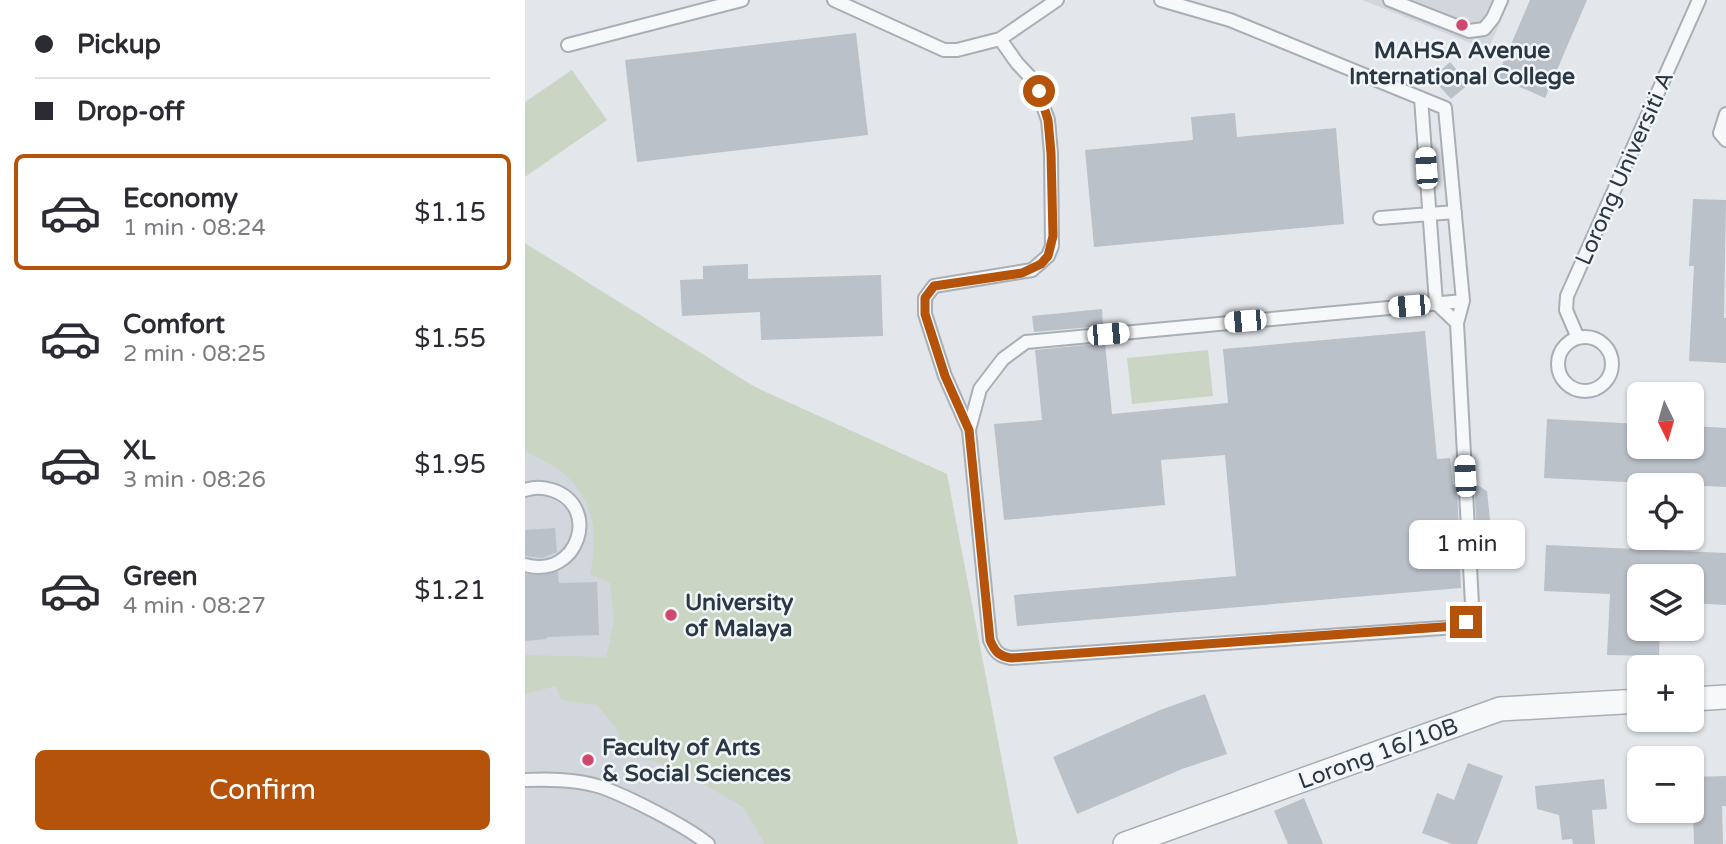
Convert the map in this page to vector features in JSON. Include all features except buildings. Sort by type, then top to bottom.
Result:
[{"type":"street","points":[[1704,698],[1726,697]]},
{"type":"street","name":"Lorong 16/10B","points":[[1125,844],[1500,709],[1627,702]]},
{"type":"lane","points":[[568,45],[742,0]]},
{"type":"lane","points":[[834,0],[944,50],[957,50],[1000,39],[1057,0]]},
{"type":"lane","points":[[1000,39],[1034,81],[1048,120],[1053,236],[1048,256],[1032,270],[934,286],[925,298],[925,314],[941,364],[969,430],[990,640],[994,650],[1001,656],[1011,658],[1456,626],[1466,622],[1472,614],[1457,323],[1463,301],[1445,108],[1230,20],[1161,0]]},
{"type":"lane","points":[[1390,0],[1469,31],[1484,29],[1493,18],[1501,0]]},
{"type":"lane","name":"Lorong Universiti A","points":[[1578,338],[1566,310],[1567,296],[1699,0]]},
{"type":"lane","points":[[1421,98],[1436,303],[1457,323]]},
{"type":"lane","points":[[1726,114],[1720,132],[1726,140]]},
{"type":"lane","points":[[1380,218],[1455,212]]},
{"type":"lane","points":[[969,430],[980,389],[1003,359],[1025,342],[1463,301]]},
{"type":"lane","points":[[1589,337],[1599,341],[1607,348],[1612,358],[1609,378],[1602,386],[1592,391],[1571,388],[1563,381],[1558,371],[1561,351],[1569,342],[1578,338],[1589,337]]},
{"type":"lane","points":[[525,565],[535,568],[548,567],[561,562],[578,540],[580,527],[577,513],[559,492],[527,486]]},
{"type":"lane","points":[[525,779],[557,779],[601,787],[658,814],[708,844]]},
{"type":"shaded area","name":"MAHSA Avenue International College","points":[[1362,0],[1510,0],[1488,50]]},
{"type":"shaded area","name":"University of Malaya","points":[[525,243],[879,844],[525,844]]},
{"type":"green space","points":[[572,70],[607,120],[525,177],[525,102]]},
{"type":"green space","name":"University of Malaya","points":[[525,243],[755,387],[947,474],[1018,844],[765,844],[743,807],[676,768],[627,753],[616,728],[597,705],[561,700],[556,686],[525,694],[525,655],[606,657],[614,622],[610,583],[590,574],[594,532],[592,519],[582,495],[559,470],[525,451]]},
{"type":"green space","points":[[1208,350],[1213,396],[1132,404],[1127,358]]},
{"type":"place","name":"MAHSA Avenue International College","points":[[1462,25]]},
{"type":"place","name":"University of Malaya","points":[[671,615]]},
{"type":"place","name":"Faculty of Arts & Social Sciences","points":[[588,760]]},
{"type":"route","points":[[1039,91],[1048,120],[1051,153],[1053,236],[1048,256],[1032,270],[1022,273],[934,286],[925,298],[925,314],[945,376],[969,430],[990,640],[994,650],[1001,656],[1011,658],[1456,626],[1466,622]]}]
